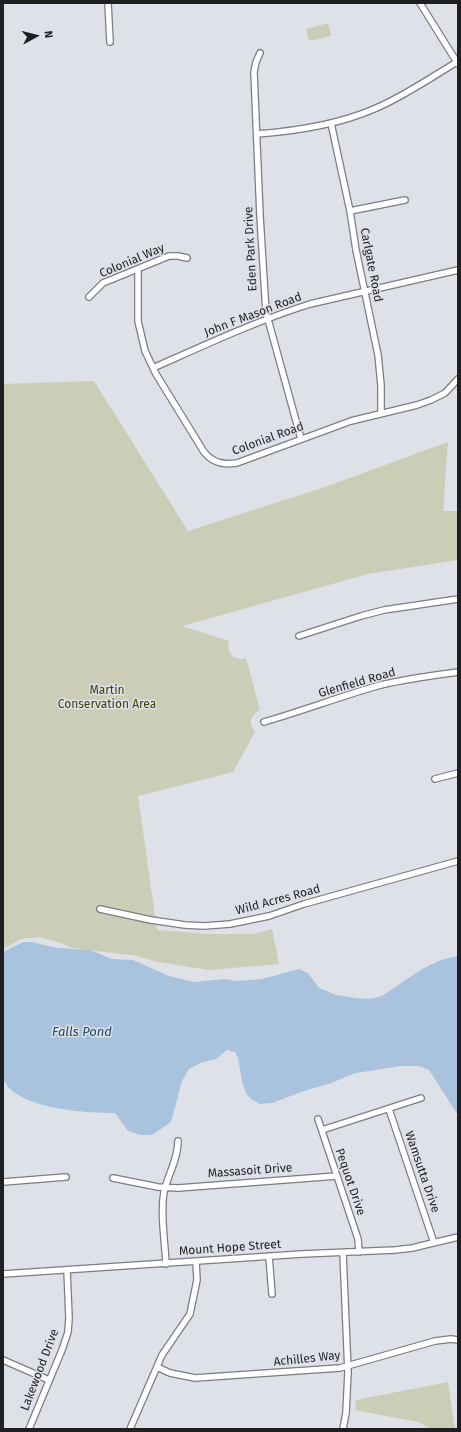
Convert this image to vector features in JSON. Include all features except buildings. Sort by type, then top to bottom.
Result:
[{"type":"street","points":[[108,3],[110,42]]},
{"type":"street","points":[[257,134],[300,130],[358,115],[380,107],[457,63],[420,3]]},
{"type":"street","name":"Eden Park Drive","points":[[260,53],[254,72],[261,247],[267,319],[282,366],[302,439]]},
{"type":"street","name":"Carlgate Road","points":[[331,123],[378,355],[382,413]]},
{"type":"street","points":[[350,211],[406,200]]},
{"type":"street","name":"Colonial Way","points":[[89,297],[103,283],[169,256],[187,258]]},
{"type":"street","name":"Colonial Road","points":[[138,269],[139,328],[145,351],[153,368],[204,452],[212,460],[222,464],[237,463],[351,421],[431,400],[445,392],[458,379]]},
{"type":"street","name":"John F Mason Road","points":[[153,368],[267,319],[310,304],[458,270]]},
{"type":"street","points":[[299,636],[360,616],[384,610],[458,599]]},
{"type":"street","name":"Glenfield Road","points":[[264,722],[399,681],[458,672]]},
{"type":"street","points":[[435,779],[458,773]]},
{"type":"street","name":"Wild Acres Road","points":[[100,909],[178,924],[204,926],[230,924],[269,916],[304,904],[458,861]]},
{"type":"street","points":[[322,1130],[421,1098]]},
{"type":"street","name":"Wamsutta Drive","points":[[389,1109],[434,1243]]},
{"type":"street","name":"Pequot Drive","points":[[318,1119],[358,1239],[360,1252]]},
{"type":"street","points":[[166,1264],[163,1211],[166,1187],[178,1150],[178,1141]]},
{"type":"street","name":"Massasoit Drive","points":[[113,1178],[178,1188],[337,1176]]},
{"type":"street","points":[[3,1182],[66,1177]]},
{"type":"street","name":"Mount Hope Street","points":[[3,1274],[412,1248],[458,1237]]},
{"type":"street","points":[[343,1253],[348,1365],[348,1392],[343,1429]]},
{"type":"street","points":[[269,1256],[272,1294]]},
{"type":"street","points":[[130,1429],[156,1366],[190,1314],[197,1280],[196,1262]]},
{"type":"street","name":"Lakewood Drive","points":[[29,1429],[68,1332],[70,1318],[67,1270]]},
{"type":"street","name":"Achilles Way","points":[[156,1366],[170,1373],[195,1378],[325,1369],[348,1365],[435,1341],[451,1339],[458,1340]]},
{"type":"street","points":[[3,1360],[49,1380]]},
{"type":"green space","points":[[328,23],[331,36],[309,41],[306,29]]},
{"type":"green space","name":"Martin Conservation Area","points":[[94,381],[188,531],[325,487],[448,442],[443,511],[458,511],[458,560],[368,574],[182,626],[229,641],[228,645],[232,656],[238,659],[246,658],[260,710],[252,717],[251,725],[255,732],[233,772],[138,796],[157,930],[210,934],[254,934],[272,929],[279,964],[209,970],[158,962],[133,955],[72,948],[61,943],[38,937],[21,939],[3,949],[3,384]]},
{"type":"green space","points":[[448,1382],[455,1429],[431,1429],[418,1422],[355,1410],[356,1400]]},
{"type":"water","name":"Falls Pond","points":[[23,942],[32,942],[57,948],[90,950],[112,959],[133,960],[169,976],[194,982],[225,979],[236,981],[262,979],[299,969],[308,973],[319,988],[336,995],[368,999],[385,994],[411,976],[429,966],[448,958],[458,956],[458,1115],[429,1070],[419,1066],[401,1066],[356,1073],[272,1103],[260,1104],[251,1099],[246,1093],[242,1081],[238,1058],[235,1052],[227,1050],[216,1059],[200,1063],[189,1069],[182,1081],[171,1122],[152,1135],[141,1135],[128,1131],[115,1113],[70,1110],[36,1103],[21,1097],[10,1088],[3,1078],[3,952]]}]
